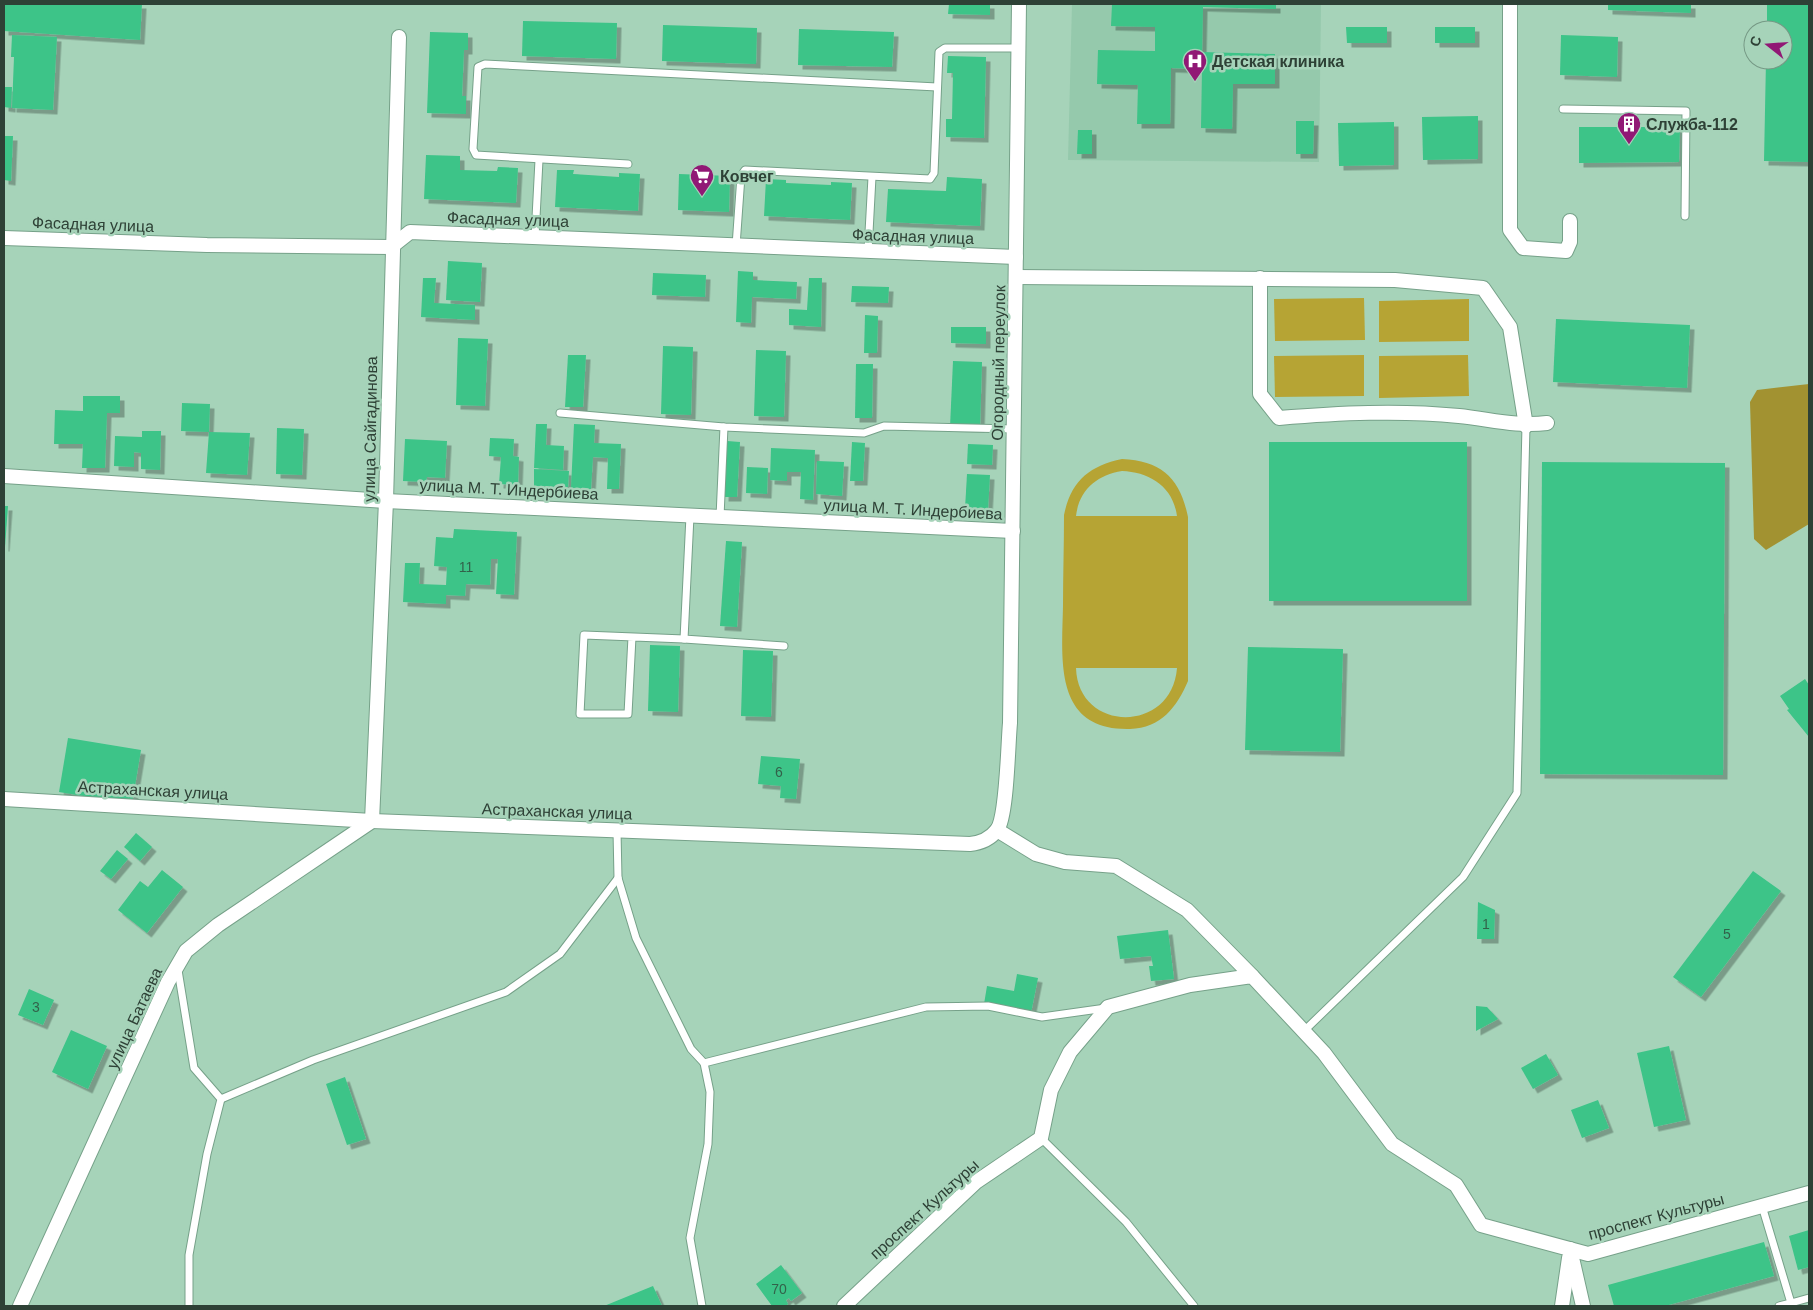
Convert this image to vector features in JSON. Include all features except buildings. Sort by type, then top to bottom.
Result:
[{"type":"street","name":"Огородный переулок","points":[[997,830],[1002,822],[1010,723],[1020,4]]},
{"type":"street","points":[[1510,4],[1510,230],[1523,248],[1566,251],[1570,242],[1570,221]]},
{"type":"street","name":"улица Сайгадинова","points":[[372,821],[386,501],[391,246],[399,37]]},
{"type":"street","name":"Фасадная улица","points":[[4,238],[208,245],[391,246],[410,232],[1016,258]]},
{"type":"street","points":[[1016,277],[1395,280],[1483,288],[1510,327],[1526,426]]},
{"type":"street","points":[[1260,278],[1260,394],[1279,418],[1351,412],[1459,416],[1526,426],[1547,424]]},
{"type":"street","name":"улица М. Т. Индербиева","points":[[4,476],[386,501],[1013,531]]},
{"type":"street","name":"Астраханская улица","points":[[4,799],[372,821],[970,844],[980,842],[997,830]]},
{"type":"street","name":"улица Батаева","points":[[20,1306],[186,950],[218,925],[372,821]]},
{"type":"street","name":"проспект Культуры","points":[[997,830],[1036,854],[1058,860],[1116,866],[1186,910],[1252,976],[1324,1053],[1392,1144],[1456,1185],[1481,1225],[1588,1254],[1809,1193]]},
{"type":"street","points":[[1041,1138],[1051,1090],[1070,1052],[1108,1007],[1190,985],[1252,976]]},
{"type":"street","name":"проспект Культуры","points":[[844,1306],[976,1182],[1041,1138]]},
{"type":"street","points":[[1562,1306],[1570,1249]]},
{"type":"street","points":[[1570,1249],[1583,1306]]},
{"type":"lane","points":[[736,246],[741,176],[744,170],[926,180],[933,177],[938,55],[942,49],[1019,48]]},
{"type":"lane","points":[[628,164],[480,156],[474,152],[477,71],[482,65],[937,87]]},
{"type":"lane","points":[[1563,109],[1686,111],[1685,216]]},
{"type":"lane","points":[[535,237],[539,160]]},
{"type":"lane","points":[[868,251],[872,177]]},
{"type":"lane","points":[[560,413],[724,427],[864,433],[884,426],[1014,429]]},
{"type":"lane","points":[[1304,1031],[1463,877],[1518,793],[1526,426]]},
{"type":"lane","points":[[720,517],[724,427]]},
{"type":"lane","points":[[684,639],[690,516]]},
{"type":"lane","points":[[632,637],[628,714],[580,714],[584,635],[684,639],[784,646]]},
{"type":"lane","points":[[617,831],[618,878],[636,938],[691,1048],[704,1063],[710,1092],[708,1144],[690,1238],[702,1306]]},
{"type":"lane","points":[[221,1099],[313,1060],[506,992],[560,954],[618,878]]},
{"type":"lane","points":[[177,967],[194,1068],[221,1099]]},
{"type":"lane","points":[[704,1063],[926,1007],[988,1006],[1042,1018],[1108,1007]]},
{"type":"lane","points":[[189,1306],[189,1255],[207,1154],[221,1099]]},
{"type":"lane","points":[[1041,1138],[1126,1222],[1194,1306]]},
{"type":"lane","points":[[1762,1206],[1791,1303]]},
{"type":"lane","points":[[1780,1306],[1809,1298]]},
{"type":"shaded area","name":"Детская клиника","points":[[1072,4],[1321,4],[1319,162],[1068,160]]},
{"type":"shaded area","points":[[1364,298],[1365,340],[1275,341],[1274,299]]},
{"type":"shaded area","points":[[1469,299],[1469,341],[1379,342],[1379,301]]},
{"type":"shaded area","points":[[1364,355],[1364,396],[1275,397],[1274,356]]},
{"type":"shaded area","points":[[1468,355],[1469,396],[1379,398],[1379,356]]},
{"type":"shaded area","points":[[1809,384],[1809,524],[1766,550],[1754,539],[1750,402],[1757,390]]},
{"type":"shaded area","points":[[1122,459],[1136,460],[1148,463],[1167,474],[1180,492],[1188,517],[1188,681],[1179,699],[1166,714],[1151,725],[1141,728],[1130,729],[1105,726],[1087,718],[1075,705],[1067,688],[1063,669],[1064,515],[1071,493],[1083,477],[1110,462]],"holes":[[[1122,471],[1141,474],[1158,483],[1171,496],[1177,516],[1076,516],[1081,499],[1091,485],[1105,476]],[[1076,668],[1177,668],[1171,690],[1159,705],[1143,714],[1125,717],[1108,714],[1092,705],[1081,689]]]},
{"type":"place","name":"Детская клиника","points":[[1195,82]]},
{"type":"place","name":"Служба-112","points":[[1629,145]]},
{"type":"place","name":"Ковчег","points":[[702,197]]}]
